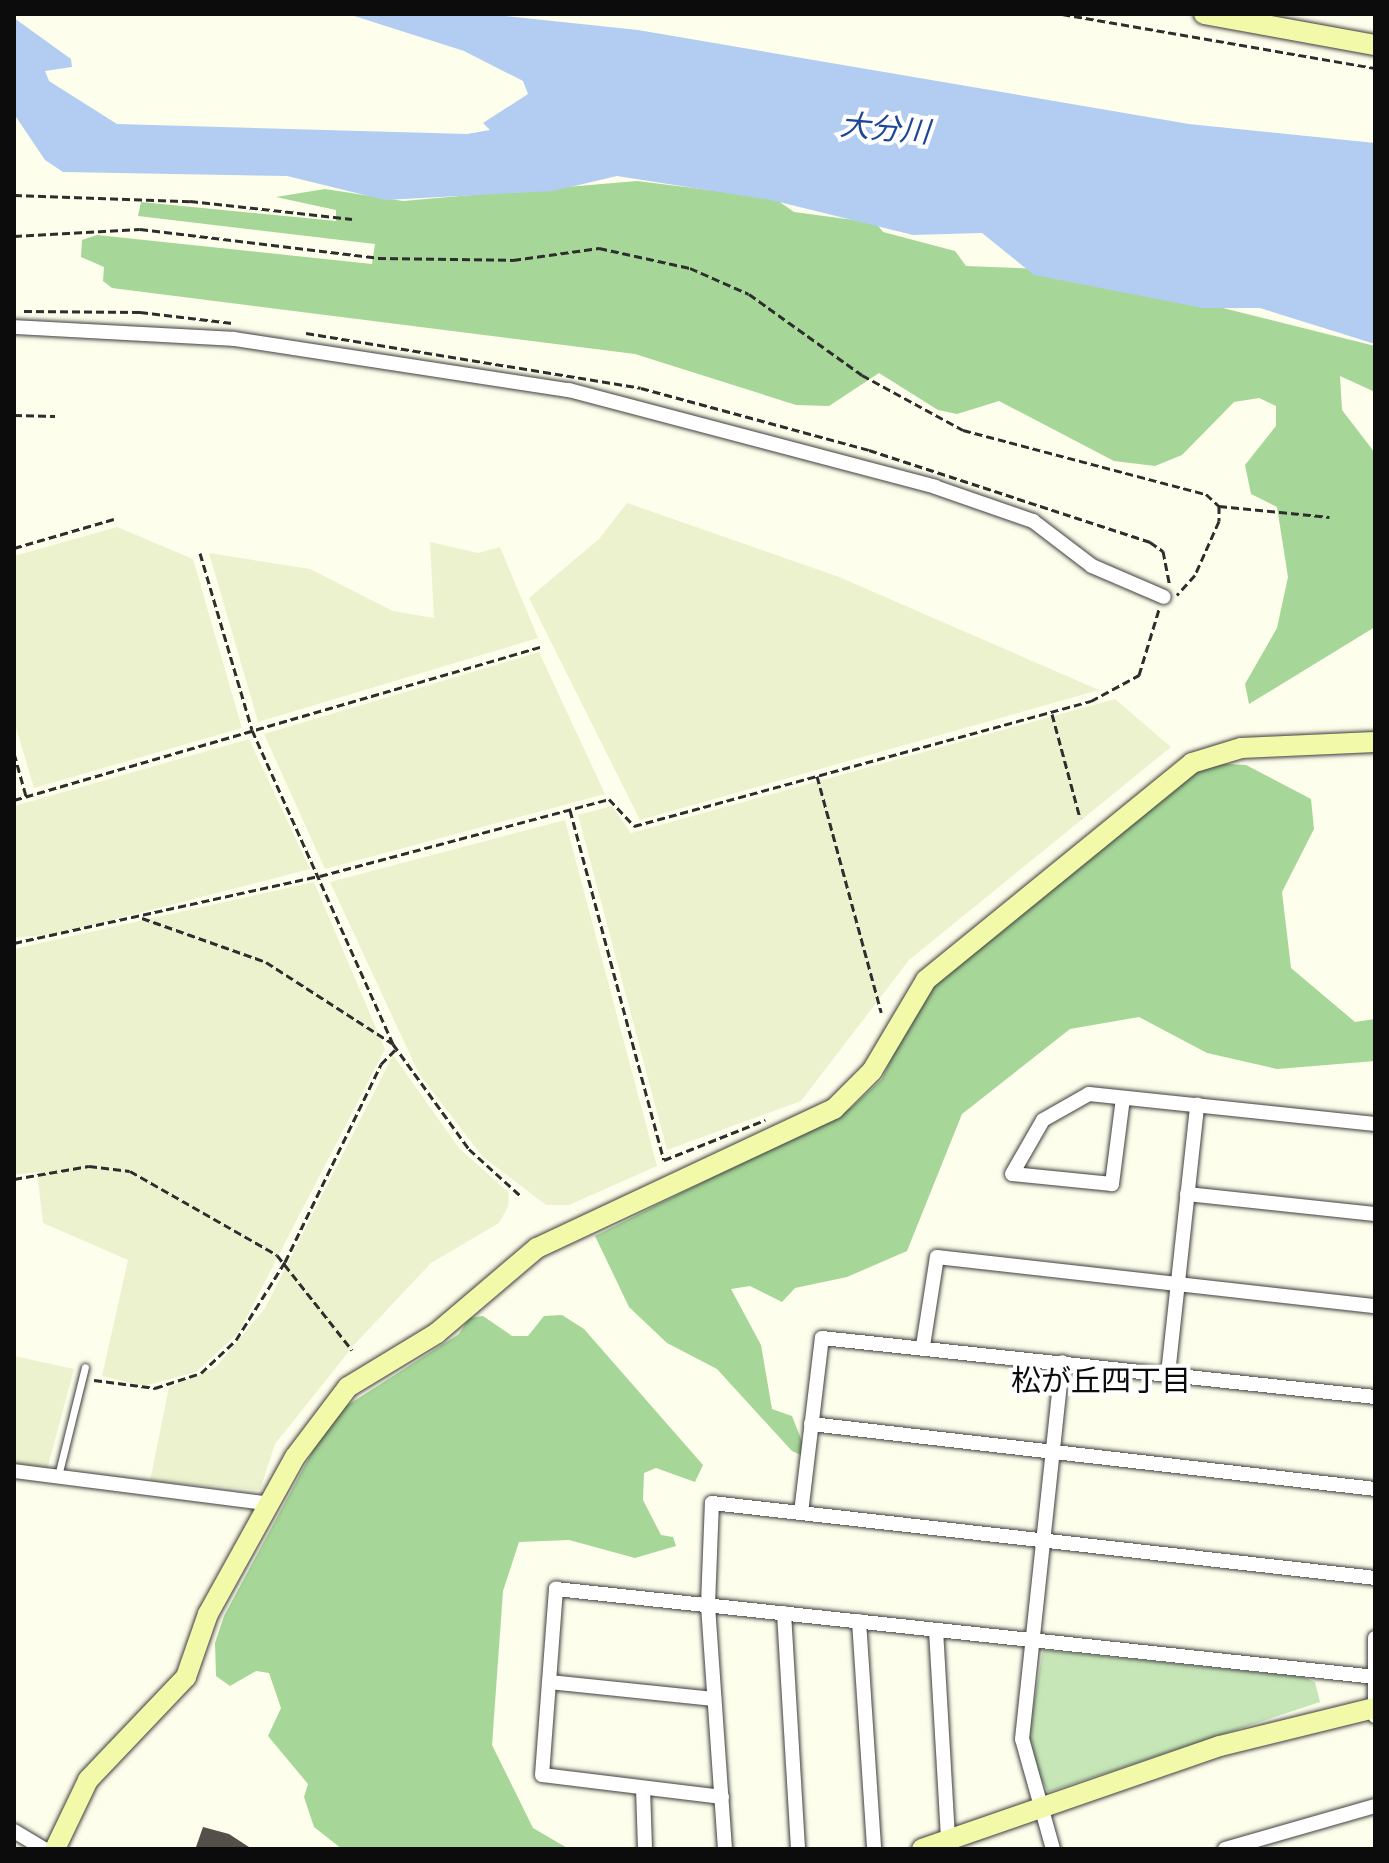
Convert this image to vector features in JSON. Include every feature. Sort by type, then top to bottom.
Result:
[{"type":"street","points":[[1204,14],[1375,45]]},
{"type":"street","points":[[14,327],[222,338],[569,390],[935,487],[1033,521],[1092,566],[1164,597]]},
{"type":"street","points":[[55,1849],[88,1780],[186,1677],[208,1614],[306,1438],[348,1387],[437,1333],[523,1256],[834,1109],[872,1071],[926,980],[1179,771],[1229,749],[1375,742]]},
{"type":"street","points":[[1123,1098],[1112,1184],[1012,1174],[1043,1120],[1089,1094],[1375,1124]]},
{"type":"street","points":[[1168,1374],[1197,1105]]},
{"type":"street","points":[[1187,1194],[1375,1214]]},
{"type":"street","points":[[923,1346],[937,1257],[1375,1306]]},
{"type":"street","points":[[801,1513],[822,1338],[923,1346],[1375,1397]]},
{"type":"street","points":[[1053,1849],[1022,1739],[1062,1362]]},
{"type":"street","points":[[811,1424],[1375,1489]]},
{"type":"street","points":[[14,1471],[270,1504]]},
{"type":"street","points":[[725,1849],[708,1605],[712,1503],[1375,1578]]},
{"type":"street","points":[[722,1797],[542,1775],[556,1589],[1373,1677]]},
{"type":"street","points":[[784,1613],[798,1849]]},
{"type":"street","points":[[859,1621],[874,1849]]},
{"type":"street","points":[[936,1630],[948,1840]]},
{"type":"street","points":[[922,1849],[1220,1746],[1375,1711],[1375,1638]]},
{"type":"street","points":[[549,1682],[714,1699]]},
{"type":"street","points":[[643,1788],[645,1849]]},
{"type":"street","points":[[1225,1849],[1375,1806]]},
{"type":"street","points":[[14,1831],[44,1849]]},
{"type":"lane","points":[[57,1478],[85,1367]]},
{"type":"path","points":[[1062,14],[1375,68]]},
{"type":"path","points":[[14,195],[190,201],[352,219]]},
{"type":"path","points":[[14,236],[140,229],[378,258],[513,260],[620,249],[749,294],[862,375],[988,441],[1185,487],[1219,506],[1329,517]]},
{"type":"path","points":[[14,312],[140,312],[239,324]]},
{"type":"path","points":[[14,943],[142,918],[320,876],[612,799],[634,826],[1051,712],[1113,693],[1139,675],[1164,597],[1168,566],[1150,542],[885,454],[641,388],[293,331]]},
{"type":"path","points":[[14,415],[55,416]]},
{"type":"path","points":[[1164,597],[1190,583],[1217,529],[1219,506]]},
{"type":"path","points":[[14,548],[114,519]]},
{"type":"path","points":[[200,553],[252,730],[320,876],[395,1050],[469,1149],[522,1197]]},
{"type":"path","points":[[14,800],[540,647]]},
{"type":"path","points":[[1051,712],[1080,818]]},
{"type":"path","points":[[14,753],[27,796]]},
{"type":"path","points":[[817,776],[881,1012]]},
{"type":"path","points":[[570,810],[664,1160],[765,1120]]},
{"type":"path","points":[[142,918],[266,962],[393,1044]]},
{"type":"path","points":[[83,1377],[148,1389],[201,1373],[251,1321],[285,1262],[381,1064],[395,1050]]},
{"type":"path","points":[[14,1179],[116,1167],[230,1224],[285,1262],[352,1350]]},
{"type":"green space","points":[[637,181],[774,198],[794,212],[876,223],[883,232],[955,251],[966,266],[1070,270],[1375,346],[1375,392],[1340,376],[1342,410],[1375,453],[1375,627],[1249,704],[1245,684],[1277,628],[1288,577],[1277,507],[1251,494],[1245,465],[1276,426],[1276,406],[1259,398],[1234,402],[1182,455],[1155,466],[1114,461],[999,401],[957,414],[938,410],[879,373],[829,406],[796,405],[635,354],[112,288],[103,281],[104,267],[81,257],[82,240],[97,235],[372,264],[375,244],[138,216],[141,202],[336,221],[336,210],[276,197],[325,189],[403,201]]},
{"type":"green space","points":[[627,503],[839,577],[1099,690],[640,820],[529,598],[599,539]]},
{"type":"green space","points":[[117,527],[193,559],[242,728],[34,788],[14,721],[14,556]]},
{"type":"green space","points":[[430,542],[478,553],[500,547],[538,638],[258,722],[209,553],[310,569],[393,611],[434,618]]},
{"type":"green space","points":[[539,652],[605,794],[325,869],[264,734]]},
{"type":"green space","points":[[1115,699],[1171,747],[909,960],[801,1101],[667,1150],[578,815],[612,806],[631,833]]},
{"type":"green space","points":[[249,739],[310,869],[61,933],[14,938],[14,806]]},
{"type":"green space","points":[[1210,763],[1246,765],[1311,799],[1314,829],[1282,892],[1291,968],[1355,1022],[1375,1019],[1375,1061],[1277,1069],[1207,1053],[1139,1017],[1070,1029],[962,1114],[907,1251],[847,1277],[795,1288],[782,1302],[750,1286],[731,1289],[761,1345],[772,1409],[792,1416],[803,1444],[801,1455],[792,1451],[717,1369],[667,1343],[629,1307],[595,1236],[851,1108],[882,1079],[908,1021],[937,982],[1149,802]]},
{"type":"green space","points":[[565,820],[657,1166],[569,1205],[546,1205],[483,1157],[419,1074],[330,882]]},
{"type":"green space","points":[[314,882],[385,1049],[239,1332],[196,1372],[144,1386],[102,1376],[128,1260],[43,1223],[37,1172],[14,1175],[14,949]]},
{"type":"green space","points":[[393,1055],[459,1148],[509,1193],[508,1207],[499,1223],[431,1263],[354,1345],[275,1444],[260,1490],[150,1481],[169,1387],[215,1368],[265,1308]]},
{"type":"green space","points":[[562,1315],[584,1329],[703,1465],[695,1482],[656,1468],[644,1473],[643,1500],[661,1535],[673,1537],[676,1546],[635,1558],[569,1540],[519,1542],[503,1591],[492,1745],[533,1828],[569,1849],[342,1849],[314,1827],[304,1797],[308,1784],[268,1736],[281,1708],[269,1673],[256,1671],[230,1686],[216,1676],[215,1643],[224,1616],[332,1415],[459,1334],[469,1318],[483,1316],[512,1336],[528,1336],[544,1316]]},
{"type":"green space","points":[[14,1356],[74,1369],[47,1470],[14,1464]]},
{"type":"green space","points":[[1043,1650],[1303,1677],[1315,1682],[1320,1702],[1048,1792],[1031,1759],[1029,1732]]},
{"type":"water","name":"大分川","points":[[348,14],[486,14],[638,30],[1189,124],[1375,143],[1375,344],[1260,308],[1203,308],[1034,275],[982,233],[913,235],[771,200],[617,176],[553,191],[385,200],[287,176],[63,172],[45,160],[14,114],[14,18],[71,59],[72,67],[45,71],[49,81],[117,124],[467,134],[490,130],[483,123],[528,94],[523,81],[464,51]]},
{"type":"building","points":[[203,1827],[229,1834],[252,1849],[196,1847]]},
{"type":"district","name":"松が丘四丁目","points":[[1101,1380]]}]
